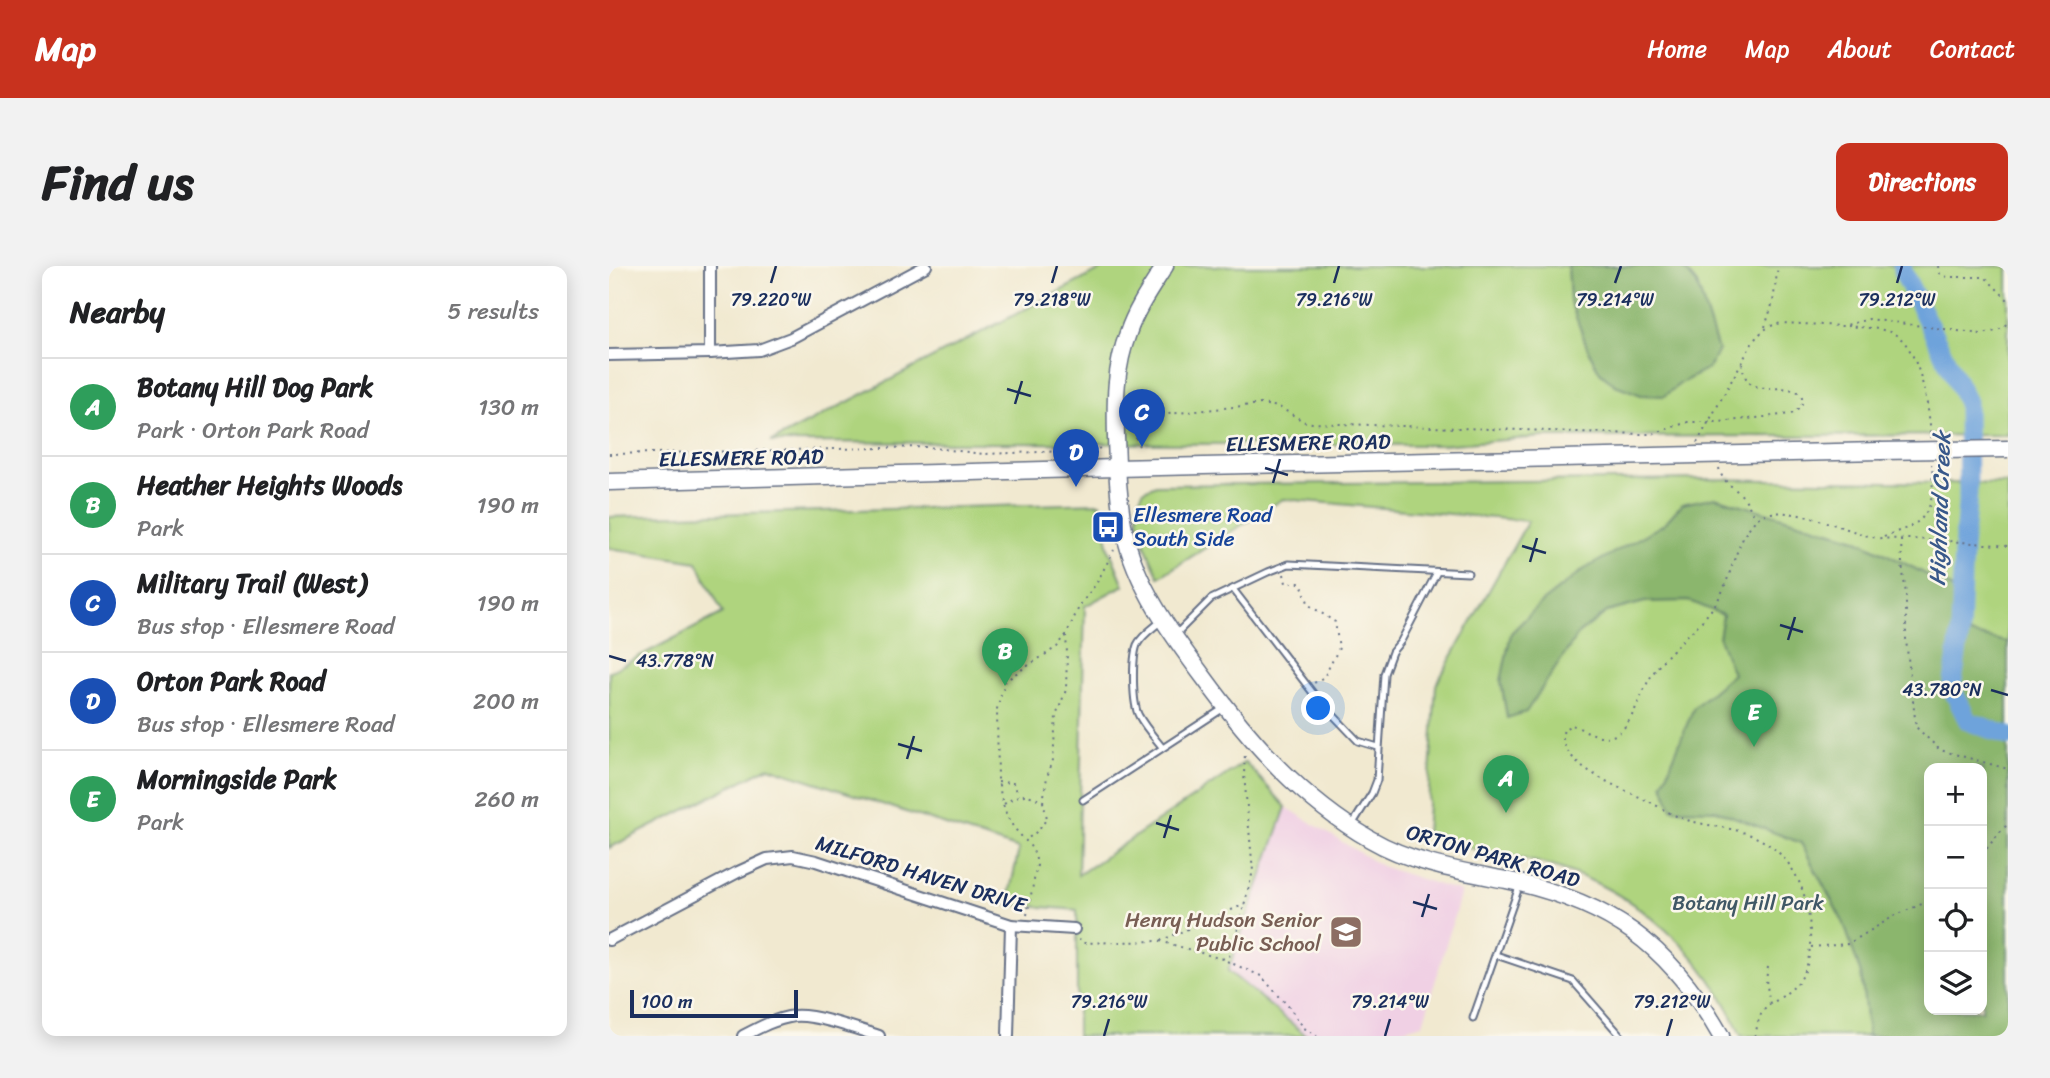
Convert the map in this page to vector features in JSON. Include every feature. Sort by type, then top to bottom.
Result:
[{"type":"main road","name":"ORTON PARK ROAD","points":[[1165,266],[1137,313],[1121,356],[1115,393],[1116,468],[1125,532],[1141,579],[1163,619],[1225,708],[1269,760],[1292,781],[1333,816],[1373,841],[1410,857],[1444,867],[1569,897],[1595,909],[1643,939],[1676,969],[1703,1004],[1721,1036]]},
{"type":"main road","name":"ELLESMERE ROAD","points":[[609,482],[2008,449]]},
{"type":"street","points":[[710,266],[710,354]]},
{"type":"street","points":[[609,355],[710,354],[759,350],[774,346],[926,266]]},
{"type":"street","name":"MILFORD HAVEN DRIVE","points":[[609,940],[736,873],[767,859],[793,856],[854,873],[1011,925],[1074,929]]},
{"type":"street","points":[[1008,1036],[1011,925]]},
{"type":"street","points":[[743,1036],[781,1019],[803,1016],[879,1036]]},
{"type":"lane","points":[[1174,635],[1211,599],[1289,564],[1468,573]]},
{"type":"lane","points":[[1350,827],[1375,787],[1378,774],[1384,674],[1392,652],[1401,641],[1437,572]]},
{"type":"lane","points":[[1233,589],[1308,687],[1358,741],[1378,747]]},
{"type":"lane","points":[[1162,747],[1138,716],[1134,698],[1135,653],[1138,644],[1144,635],[1163,619]]},
{"type":"lane","points":[[1083,800],[1225,708]]},
{"type":"lane","points":[[1473,1018],[1520,884]]},
{"type":"lane","points":[[1496,955],[1573,981],[1621,1036]]},
{"type":"path","points":[[1690,455],[1754,340],[1765,328],[1773,302],[1778,266]]},
{"type":"path","points":[[1938,266],[1939,273],[1947,277],[1985,277],[2008,300]]},
{"type":"path","points":[[1843,326],[1868,319],[1981,334],[1997,331],[2008,322]]},
{"type":"path","points":[[1765,328],[1782,323],[1843,326],[1895,334],[1905,341],[1914,360],[1927,398],[1931,438]]},
{"type":"path","points":[[1139,446],[1134,438],[1135,430],[1142,419],[1150,416],[1261,404],[1279,408],[1296,418],[1313,423],[1639,434],[1652,434],[1688,422],[1720,422],[1791,414],[1799,409],[1802,401],[1800,393],[1789,388],[1754,386],[1745,377],[1742,364]]},
{"type":"path","points":[[609,454],[926,447],[983,454],[1096,450],[1102,447]]},
{"type":"path","points":[[1717,454],[1720,473],[1758,517]]},
{"type":"path","points":[[1881,538],[1910,526],[1925,515],[1933,495],[1932,462]]},
{"type":"path","points":[[1755,1036],[1762,1012],[1797,985],[1808,963],[1809,909],[1803,888],[1792,869],[1778,851],[1761,839],[1744,832],[1681,818],[1602,780],[1576,761],[1563,745],[1564,729],[1570,725],[1604,737],[1616,735],[1625,727],[1651,676],[1666,656],[1712,610],[1748,529],[1758,517],[1790,513],[1874,538],[2006,546]]},
{"type":"path","points":[[1901,539],[1906,594],[1906,640],[1916,727],[1940,750],[2008,769]]},
{"type":"path","points":[[1026,926],[1037,865],[1033,850],[1012,825],[1003,804],[999,782],[997,709],[1000,694],[1005,682],[1057,647],[1113,551],[1128,543]]},
{"type":"path","points":[[1281,566],[1286,583],[1301,583],[1309,605],[1335,622],[1339,648],[1324,677],[1308,687]]},
{"type":"path","points":[[1026,840],[1039,830],[1047,818],[1043,802],[1053,760],[1056,716],[1066,690],[1066,635]]},
{"type":"path","points":[[1221,959],[1231,955],[1253,871],[1244,775],[1245,733]]},
{"type":"path","points":[[999,782],[1013,783],[1020,796]]},
{"type":"path","points":[[1003,804],[1029,794],[1043,802]]},
{"type":"path","points":[[1987,848],[2008,824]]},
{"type":"path","points":[[1160,941],[1246,903]]},
{"type":"path","points":[[1810,947],[1848,944],[1896,915],[1924,903]]},
{"type":"path","points":[[1074,929],[1081,943],[1160,941],[1221,959],[1261,976],[1304,1028],[1317,1036]]},
{"type":"path","points":[[1767,967],[1770,1005]]},
{"type":"shaded area","name":"Henry Hudson Senior Public School","points":[[1286,807],[1381,866],[1461,892],[1423,1024],[1378,1036],[1307,1036],[1228,971]]},
{"type":"green space","points":[[1108,266],[2008,266],[2008,435],[1542,437],[1439,445],[771,442]]},
{"type":"green space","points":[[1568,266],[1682,266],[1697,284],[1718,350],[1709,368],[1664,396],[1641,395],[1615,385],[1600,372],[1589,352],[1570,301]]},
{"type":"green space","name":"Botany Hill Park","points":[[1706,479],[2008,484],[2008,1036],[1741,1036],[1727,1006],[1709,978],[1666,930],[1640,909],[1583,877],[1552,866],[1462,846],[1426,834],[1436,685],[1528,521],[1283,499],[1159,577],[1141,534],[1138,511],[1144,490],[1156,485]]},
{"type":"green space","points":[[1715,497],[1856,539],[1948,585],[1969,607],[1968,634],[2008,642],[2008,1036],[1868,1036],[1861,974],[1844,924],[1801,843],[1716,810],[1672,809],[1663,784],[1694,707],[1733,674],[1719,638],[1723,615],[1690,601],[1645,602],[1607,612],[1579,633],[1526,712],[1507,718],[1501,681],[1511,633],[1542,602],[1583,570],[1664,524],[1682,504]]},
{"type":"green space","points":[[1100,503],[1109,549],[1124,585],[1085,606],[1078,875],[1245,762],[1286,807],[1228,971],[1307,1036],[1077,1036],[1077,910],[1007,904],[1019,849],[769,767],[609,848],[609,672],[723,613],[697,562],[609,548],[609,517]]},
{"type":"waterway","name":"Highland Creek","points":[[1902,266],[1967,402],[1968,494],[1960,633],[1952,689],[1968,721],[2008,736]]},
{"type":"place","name":"Military Trail (West)","points":[[1142,447]]},
{"type":"place","name":"Orton Park Road","points":[[1076,487]]},
{"type":"place","name":"Ellesmere Road South Side","points":[[1108,527]]},
{"type":"place","name":"Heather Heights Woods","points":[[1005,686]]},
{"type":"place","name":"Morningside Park","points":[[1754,747]]},
{"type":"place","name":"Botany Hill Dog Park","points":[[1506,813]]},
{"type":"place","name":"Henry Hudson Senior Public School","points":[[1346,932]]}]
